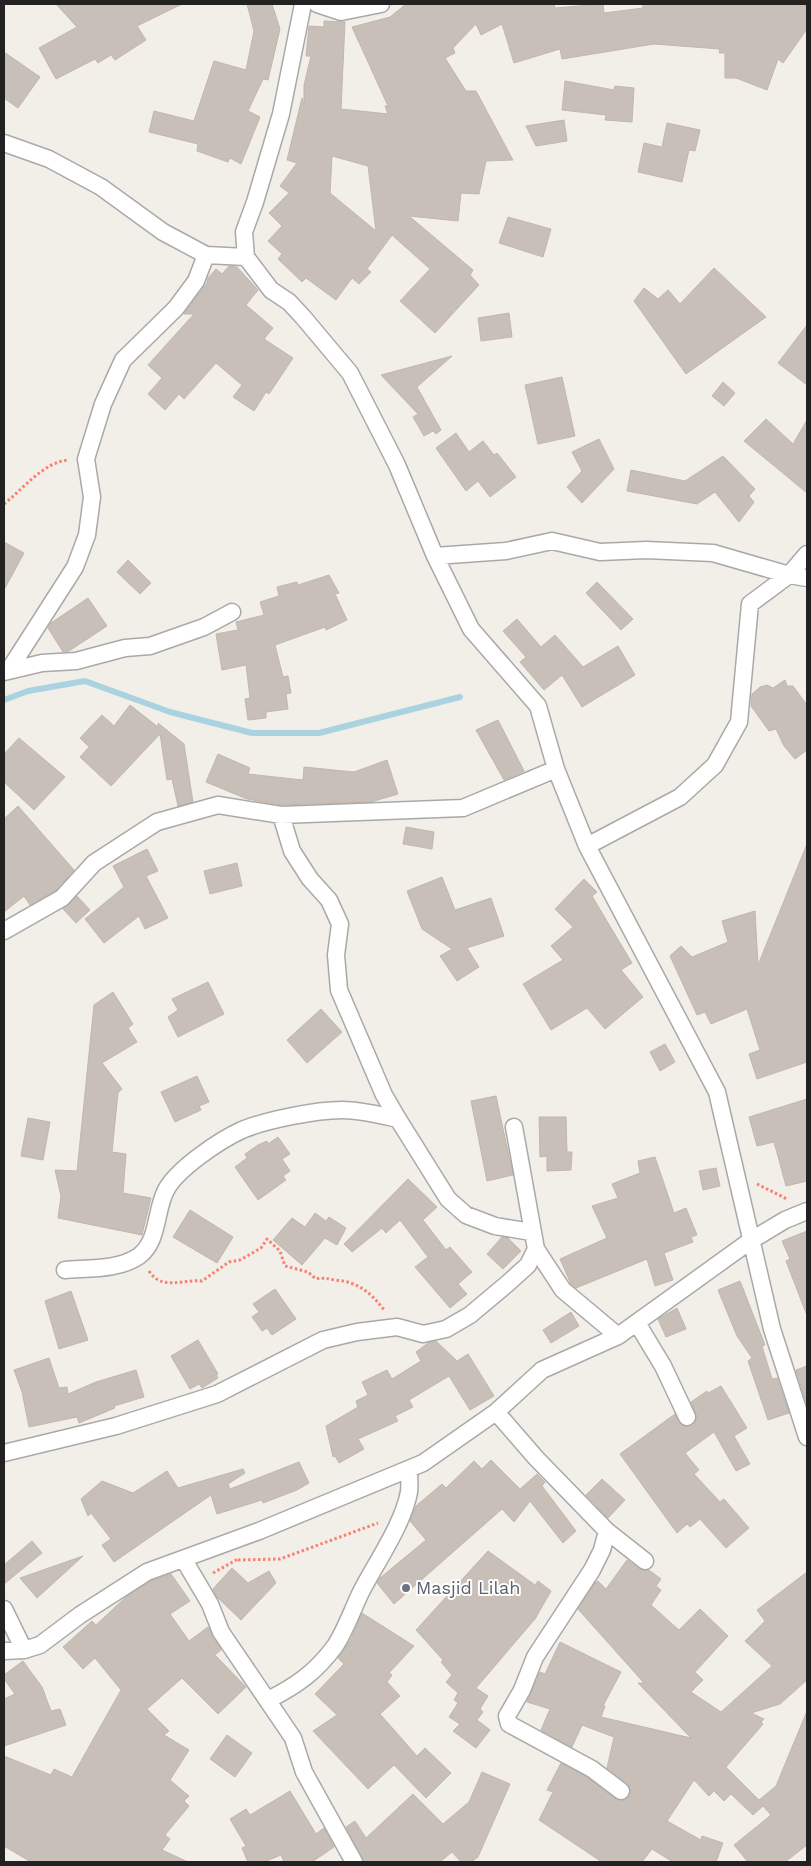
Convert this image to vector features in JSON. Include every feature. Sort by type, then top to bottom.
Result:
[{"type":"street","points":[[303,4],[281,114],[255,202],[244,232],[246,257],[271,290],[298,312],[350,372],[398,465],[435,556],[471,629],[538,706],[556,769],[587,846],[717,1092],[736,1170],[750,1241],[772,1329],[807,1437]]},
{"type":"street","points":[[317,4],[341,12],[380,4]]},
{"type":"street","points":[[4,143],[49,159],[101,187],[162,232],[206,255],[246,257]]},
{"type":"street","points":[[6,672],[75,567],[84,543],[92,497],[86,459],[103,404],[123,360],[176,308],[196,281],[206,255]]},
{"type":"street","points":[[435,556],[506,551],[552,541],[600,552],[646,550],[713,553],[789,575],[807,578]]},
{"type":"street","points":[[587,846],[680,797],[715,765],[739,722],[750,604],[789,575],[807,554]]},
{"type":"street","points":[[6,672],[42,663],[76,661],[124,648],[150,646],[204,627],[232,612]]},
{"type":"street","points":[[4,931],[62,898],[94,863],[157,822],[218,805],[281,815],[463,808],[556,769]]},
{"type":"street","points":[[281,815],[292,851],[310,879],[329,900],[340,924],[336,955],[339,990],[372,1070],[398,1120],[419,1150],[448,1199],[466,1215],[495,1226],[531,1232]]},
{"type":"street","points":[[65,1270],[119,1265],[139,1255],[152,1239],[166,1190],[191,1161],[242,1130],[288,1118],[342,1110],[371,1113],[398,1120]]},
{"type":"street","points":[[514,1127],[523,1171],[531,1232],[536,1248],[563,1290],[618,1336]]},
{"type":"street","points":[[4,1651],[24,1650],[40,1645],[80,1614],[146,1572],[184,1560],[423,1463],[496,1412],[542,1370],[618,1336],[750,1241],[785,1220],[807,1211]]},
{"type":"street","points":[[4,1453],[116,1426],[217,1394],[322,1340],[357,1332],[397,1327],[423,1334],[446,1329],[470,1315],[528,1266],[536,1248]]},
{"type":"street","points":[[637,1323],[663,1366],[687,1417]]},
{"type":"street","points":[[496,1412],[536,1458],[607,1531],[626,1548],[645,1561]]},
{"type":"street","points":[[268,1700],[295,1687],[314,1670],[336,1645],[366,1582],[386,1548],[400,1515],[409,1492],[409,1469]]},
{"type":"street","points":[[607,1531],[602,1550],[592,1570],[535,1657],[522,1690],[507,1716],[510,1724],[592,1769],[622,1791]]},
{"type":"street","points":[[184,1560],[210,1604],[221,1632],[292,1738],[304,1772],[354,1862]]},
{"type":"street","points":[[4,1610],[24,1650]]},
{"type":"path","points":[[4,504],[26,487],[43,469],[64,461],[86,459]]},
{"type":"path","points":[[736,1170],[784,1199],[792,1200]]},
{"type":"path","points":[[139,1255],[155,1280],[168,1284],[190,1280],[202,1281],[229,1262],[240,1260],[261,1248],[267,1240],[280,1251],[285,1266],[308,1272],[316,1279],[323,1277],[346,1280],[372,1293],[397,1327]]},
{"type":"path","points":[[238,1560],[280,1559],[400,1515]]},
{"type":"building","points":[[56,4],[182,4],[137,26],[146,40],[115,60],[111,55],[98,63],[95,59],[56,79],[39,48],[77,27]]},
{"type":"building","points":[[247,4],[272,4],[280,29],[268,80],[263,79],[248,111],[260,117],[241,164],[230,158],[228,162],[197,151],[198,144],[149,132],[154,111],[194,121],[214,61],[246,70],[254,31]]},
{"type":"building","points":[[406,4],[554,4],[555,8],[603,4],[604,13],[643,8],[643,4],[807,4],[807,29],[783,63],[778,59],[767,90],[736,78],[725,78],[725,53],[719,53],[720,49],[654,44],[562,59],[560,49],[514,63],[502,24],[481,35],[476,24],[453,48],[455,53],[445,58],[466,91],[476,91],[513,160],[486,161],[479,194],[461,193],[458,221],[409,216],[473,270],[470,275],[479,285],[435,333],[400,301],[430,269],[392,235],[367,269],[371,272],[359,284],[352,278],[336,300],[306,278],[302,282],[278,259],[282,254],[268,241],[282,226],[269,213],[289,193],[280,186],[297,163],[287,160],[302,98],[304,104],[304,85],[311,56],[306,56],[309,26],[324,27],[324,21],[345,22],[341,109],[388,114],[385,106],[388,106],[352,27],[390,17]],"holes":[[[332,156],[368,166],[376,231],[330,193]]]},
{"type":"building","points":[[4,52],[40,77],[18,108],[4,98]]},
{"type":"building","points":[[565,81],[614,90],[615,86],[634,88],[632,122],[605,120],[606,115],[562,110]]},
{"type":"building","points":[[564,120],[567,141],[536,146],[526,126]]},
{"type":"building","points":[[667,123],[700,130],[695,151],[689,150],[682,182],[638,172],[644,143],[662,147]]},
{"type":"building","points":[[508,217],[551,229],[543,257],[499,243]]},
{"type":"building","points":[[229,266],[237,267],[258,290],[246,305],[273,328],[264,339],[293,358],[269,394],[266,392],[254,411],[233,397],[242,385],[216,363],[184,399],[179,394],[165,410],[148,394],[162,378],[148,365],[194,314],[184,314],[207,283],[208,278],[216,269],[222,274]]},
{"type":"building","points":[[714,268],[766,317],[686,374],[634,301],[644,288],[658,299],[668,290],[680,304]]},
{"type":"building","points":[[509,313],[512,337],[481,341],[478,318]]},
{"type":"building","points":[[807,325],[807,385],[778,363]]},
{"type":"building","points":[[452,356],[417,387],[441,430],[436,434],[433,431],[424,436],[413,417],[418,414],[381,375]]},
{"type":"building","points":[[562,377],[575,436],[538,444],[525,385]]},
{"type":"building","points":[[723,382],[735,393],[724,406],[712,396]]},
{"type":"building","points":[[766,419],[793,444],[807,420],[807,493],[744,441]]},
{"type":"building","points":[[456,433],[469,452],[483,441],[494,455],[497,453],[516,477],[490,497],[478,481],[466,491],[436,448]]},
{"type":"building","points":[[599,439],[614,469],[582,503],[567,487],[582,471],[572,452]]},
{"type":"building","points":[[723,456],[755,489],[749,496],[754,502],[739,522],[715,492],[697,504],[627,491],[631,470],[685,481]]},
{"type":"building","points":[[4,542],[24,553],[4,590]]},
{"type":"building","points":[[128,560],[151,583],[140,594],[117,572]]},
{"type":"building","points":[[329,575],[339,593],[335,594],[347,620],[326,630],[325,627],[275,645],[283,677],[288,676],[291,693],[286,694],[288,709],[266,712],[266,718],[248,720],[245,699],[250,698],[246,665],[222,670],[216,634],[238,630],[236,622],[264,615],[260,602],[279,596],[277,587],[297,582],[298,585]]},
{"type":"building","points":[[597,582],[633,619],[621,630],[586,593]]},
{"type":"building","points":[[88,598],[107,626],[69,651],[63,652],[48,628],[51,623]]},
{"type":"building","points":[[517,619],[541,647],[555,635],[583,667],[618,646],[635,675],[582,707],[562,675],[544,690],[520,662],[526,657],[503,631]]},
{"type":"building","points":[[785,680],[787,686],[793,686],[807,705],[807,750],[795,759],[784,746],[776,729],[769,731],[751,706],[752,694],[760,687],[767,685],[773,688]]},
{"type":"building","points":[[130,705],[158,727],[158,723],[184,744],[193,802],[178,806],[172,779],[167,780],[160,734],[111,786],[80,757],[89,747],[80,738],[102,715],[114,726]]},
{"type":"building","points":[[498,720],[524,771],[504,780],[476,730]]},
{"type":"building","points":[[19,738],[65,777],[34,810],[4,782],[4,754]]},
{"type":"building","points":[[218,754],[250,768],[248,774],[303,780],[304,767],[354,772],[387,760],[398,794],[371,802],[282,805],[247,799],[206,782]]},
{"type":"building","points":[[18,806],[74,870],[56,890],[30,905],[24,896],[4,912],[4,819]]},
{"type":"building","points":[[406,827],[434,832],[432,849],[403,844]]},
{"type":"building","points":[[807,844],[807,1062],[757,1079],[749,1054],[760,1050],[747,1009],[711,1024],[705,1012],[697,1015],[670,956],[681,946],[692,957],[728,942],[722,921],[755,911],[758,965]]},
{"type":"building","points":[[147,849],[158,871],[146,876],[168,918],[145,929],[139,916],[104,943],[85,919],[124,887],[113,866]]},
{"type":"building","points":[[237,863],[242,886],[210,894],[204,871]]},
{"type":"building","points":[[442,877],[455,910],[491,898],[504,936],[467,948],[479,967],[457,981],[440,956],[452,949],[422,929],[407,891]]},
{"type":"building","points":[[584,879],[597,892],[592,896],[632,963],[621,970],[643,997],[605,1029],[587,1008],[551,1030],[523,984],[563,960],[551,946],[573,927],[555,909]]},
{"type":"building","points":[[77,896],[90,910],[76,923],[63,909]]},
{"type":"building","points":[[208,982],[224,1014],[178,1037],[168,1017],[178,1010],[172,999]]},
{"type":"building","points":[[113,992],[133,1024],[128,1028],[137,1042],[102,1063],[122,1089],[118,1093],[112,1152],[126,1154],[123,1193],[151,1198],[142,1235],[58,1218],[61,1196],[55,1170],[77,1171],[94,1005]]},
{"type":"building","points":[[321,1009],[342,1032],[307,1063],[287,1040]]},
{"type":"building","points":[[665,1044],[675,1062],[660,1071],[650,1052]]},
{"type":"building","points":[[197,1076],[209,1102],[199,1106],[201,1110],[175,1122],[161,1092]]},
{"type":"building","points":[[496,1096],[513,1175],[487,1181],[471,1101]]},
{"type":"building","points":[[807,1099],[807,1181],[786,1186],[774,1142],[757,1146],[749,1117]]},
{"type":"building","points":[[539,1117],[566,1117],[567,1152],[572,1152],[571,1170],[547,1171],[547,1156],[540,1157]]},
{"type":"building","points":[[28,1118],[50,1122],[43,1160],[21,1156]]},
{"type":"building","points":[[278,1137],[290,1154],[282,1159],[290,1171],[283,1176],[286,1180],[258,1200],[235,1167],[247,1158],[245,1154],[258,1145],[267,1141],[268,1144]]},
{"type":"building","points":[[655,1157],[674,1213],[686,1208],[697,1235],[691,1237],[693,1242],[664,1253],[673,1280],[655,1286],[647,1259],[576,1288],[571,1284],[560,1259],[607,1238],[592,1206],[618,1198],[612,1184],[640,1173],[638,1161]]},
{"type":"building","points":[[716,1168],[720,1186],[703,1190],[699,1171]]},
{"type":"building","points":[[408,1179],[437,1207],[423,1220],[446,1250],[450,1247],[472,1272],[458,1284],[467,1294],[450,1308],[415,1267],[428,1257],[400,1220],[386,1233],[382,1228],[352,1252],[344,1244]]},
{"type":"building","points":[[190,1210],[233,1237],[217,1263],[173,1237]]},
{"type":"building","points":[[315,1213],[326,1221],[329,1217],[346,1228],[337,1245],[325,1238],[302,1265],[273,1240],[292,1218],[305,1227]]},
{"type":"building","points":[[807,1231],[806,1313],[786,1261],[790,1259],[782,1241]]},
{"type":"building","points":[[502,1237],[508,1238],[521,1251],[503,1269],[487,1254]]},
{"type":"building","points":[[740,1281],[765,1345],[762,1346],[772,1379],[777,1378],[789,1413],[768,1420],[748,1361],[752,1358],[737,1336],[718,1290]]},
{"type":"building","points":[[275,1289],[296,1319],[272,1335],[267,1328],[262,1331],[252,1317],[259,1312],[253,1304]]},
{"type":"building","points":[[71,1291],[88,1340],[59,1349],[45,1301]]},
{"type":"building","points":[[677,1308],[686,1329],[666,1337],[658,1319]]},
{"type":"building","points":[[571,1312],[579,1326],[551,1343],[543,1330]]},
{"type":"building","points":[[198,1340],[218,1374],[216,1375],[218,1378],[202,1388],[199,1384],[190,1389],[171,1356]]},
{"type":"building","points":[[436,1341],[457,1361],[468,1354],[494,1396],[470,1410],[449,1376],[409,1400],[413,1407],[395,1416],[398,1421],[358,1439],[364,1449],[339,1463],[335,1456],[333,1457],[326,1426],[358,1407],[356,1401],[368,1395],[362,1382],[387,1370],[392,1379],[421,1361],[416,1352],[428,1343]]},
{"type":"building","points":[[49,1358],[59,1388],[67,1387],[68,1394],[96,1382],[136,1370],[144,1397],[114,1406],[115,1408],[79,1423],[77,1417],[29,1427],[22,1392],[14,1370]]},
{"type":"building","points":[[807,1366],[807,1405],[796,1370]]},
{"type":"building","points":[[721,1386],[747,1428],[734,1436],[750,1464],[736,1471],[714,1432],[685,1453],[699,1470],[694,1474],[720,1502],[724,1499],[749,1528],[726,1548],[700,1519],[690,1527],[687,1524],[677,1533],[620,1454],[675,1414],[682,1425],[692,1426],[697,1417],[691,1402],[707,1391],[708,1393]]},
{"type":"building","points":[[491,1460],[520,1489],[537,1474],[545,1482],[542,1486],[576,1531],[563,1543],[530,1501],[514,1522],[502,1509],[394,1604],[377,1583],[380,1578],[426,1540],[410,1521],[416,1506],[442,1484],[446,1488],[474,1461],[482,1469]]},
{"type":"building","points":[[299,1462],[309,1483],[297,1490],[263,1503],[262,1500],[217,1514],[211,1495],[114,1562],[102,1545],[111,1539],[91,1513],[88,1516],[81,1499],[102,1481],[133,1493],[167,1471],[178,1488],[243,1469],[245,1473],[228,1484],[230,1489]]},
{"type":"building","points":[[602,1479],[625,1500],[608,1518],[586,1495]]},
{"type":"building","points":[[32,1541],[42,1553],[4,1584],[4,1565]]},
{"type":"building","points":[[488,1551],[535,1585],[538,1581],[551,1591],[535,1619],[476,1688],[488,1696],[480,1709],[483,1712],[477,1720],[490,1730],[476,1748],[453,1731],[460,1724],[449,1717],[458,1703],[454,1700],[458,1693],[446,1682],[452,1675],[441,1662],[443,1660],[416,1630]]},
{"type":"building","points":[[83,1556],[37,1598],[20,1578]]},
{"type":"building","points":[[627,1560],[639,1569],[649,1570],[661,1579],[656,1586],[661,1590],[651,1605],[679,1630],[700,1609],[728,1636],[695,1672],[703,1680],[691,1692],[721,1712],[772,1666],[745,1641],[765,1621],[757,1610],[807,1572],[807,1680],[780,1704],[751,1713],[764,1719],[761,1722],[763,1724],[726,1767],[759,1800],[776,1786],[807,1711],[807,1845],[785,1862],[748,1862],[734,1845],[771,1815],[763,1806],[753,1815],[731,1794],[724,1801],[714,1791],[709,1796],[694,1780],[667,1821],[701,1840],[702,1836],[723,1843],[716,1862],[673,1862],[652,1849],[642,1862],[602,1862],[539,1820],[553,1792],[547,1790],[561,1763],[587,1777],[619,1801],[625,1800],[631,1792],[627,1783],[607,1768],[614,1737],[582,1725],[572,1747],[541,1730],[550,1709],[527,1702],[540,1672],[545,1674],[560,1642],[621,1672],[603,1706],[605,1706],[601,1717],[691,1738],[638,1683],[644,1683],[578,1609],[595,1583],[598,1581],[606,1589]]},
{"type":"building","points":[[232,1568],[248,1583],[269,1571],[276,1583],[241,1620],[217,1597],[213,1589]]},
{"type":"building","points":[[171,1574],[190,1601],[170,1614],[189,1641],[208,1627],[221,1650],[215,1655],[246,1687],[218,1714],[182,1678],[147,1709],[169,1731],[164,1735],[189,1750],[170,1780],[189,1796],[184,1801],[189,1806],[165,1835],[170,1839],[162,1850],[188,1862],[31,1862],[4,1846],[4,1756],[51,1775],[54,1769],[72,1777],[121,1690],[95,1658],[83,1669],[63,1647],[92,1621],[96,1625],[126,1597],[151,1581]]},
{"type":"building","points":[[362,1613],[414,1646],[389,1673],[392,1675],[387,1682],[400,1696],[380,1714],[417,1756],[425,1748],[451,1773],[426,1798],[394,1765],[368,1789],[313,1731],[337,1715],[315,1694],[344,1664],[338,1658],[351,1639]]},
{"type":"building","points":[[23,1661],[42,1687],[51,1711],[60,1709],[66,1725],[4,1746],[4,1699],[15,1694],[4,1679],[4,1675]]},
{"type":"building","points":[[227,1735],[252,1753],[235,1777],[210,1759]]},
{"type":"building","points":[[482,1772],[510,1784],[478,1857],[471,1862],[461,1862],[452,1852],[440,1862],[364,1862],[346,1827],[355,1821],[366,1838],[413,1794],[443,1824],[469,1802]]},
{"type":"building","points":[[290,1791],[316,1834],[324,1828],[334,1847],[312,1862],[284,1862],[281,1855],[264,1862],[248,1862],[242,1848],[246,1846],[230,1819],[246,1809],[250,1815]]},
{"type":"waterway","points":[[4,700],[28,691],[85,681],[170,712],[252,733],[319,733],[460,697]]},
{"type":"place","name":"Masjid Lilah","points":[[406,1588]]}]
